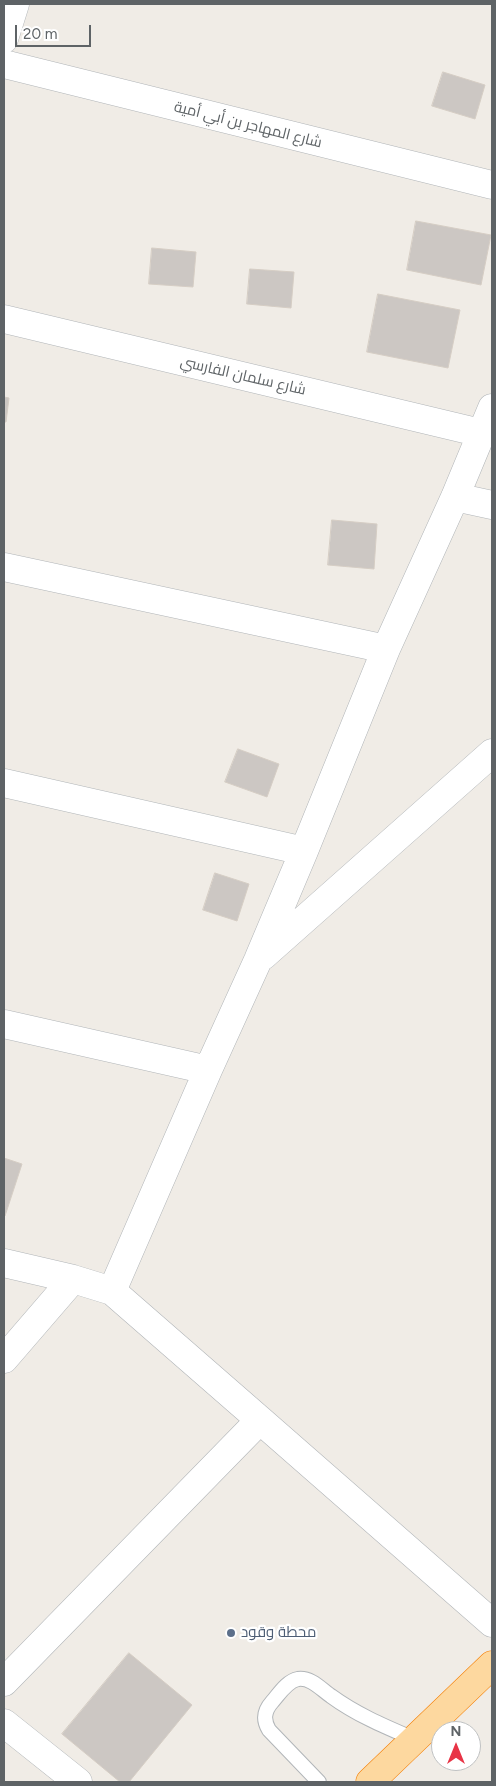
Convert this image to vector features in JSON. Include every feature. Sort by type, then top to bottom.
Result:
[{"type":"highway","points":[[370,1782],[492,1664]]},
{"type":"street","points":[[4,39],[15,4]]},
{"type":"street","name":"شارع المهاجر بن أبي أمية","points":[[4,64],[492,185]]},
{"type":"street","name":"شارع سلمان الفارسي","points":[[4,318],[482,433]]},
{"type":"street","points":[[112,1292],[258,960],[386,649],[455,497],[492,408]]},
{"type":"street","points":[[455,497],[492,505]]},
{"type":"street","points":[[4,567],[386,649]]},
{"type":"street","points":[[258,960],[492,753]]},
{"type":"street","points":[[4,783],[304,851]]},
{"type":"street","points":[[4,1024],[208,1070]]},
{"type":"street","points":[[4,1263],[73,1279],[112,1292],[492,1623]]},
{"type":"street","points":[[4,1359],[73,1279]]},
{"type":"street","points":[[4,1682],[260,1420]]},
{"type":"street","points":[[4,1723],[78,1782]]},
{"type":"lane","points":[[319,1782],[266,1724],[265,1718],[268,1706],[291,1681],[304,1679],[310,1681],[359,1714],[414,1739]]},
{"type":"building","points":[[443,72],[485,85],[475,119],[432,106]]},
{"type":"building","points":[[416,221],[491,235],[481,285],[407,270]]},
{"type":"building","points":[[152,248],[196,252],[193,287],[149,284]]},
{"type":"building","points":[[250,269],[294,272],[291,308],[247,304]]},
{"type":"building","points":[[378,294],[460,310],[448,368],[367,352]]},
{"type":"building","points":[[4,397],[9,398],[6,422],[4,422]]},
{"type":"building","points":[[332,520],[377,524],[374,569],[328,565]]},
{"type":"building","points":[[238,749],[279,764],[267,797],[225,782]]},
{"type":"building","points":[[215,873],[249,884],[237,921],[203,910]]},
{"type":"building","points":[[4,1158],[22,1164],[5,1216],[4,1216]]},
{"type":"building","points":[[129,1653],[192,1705],[129,1782],[120,1782],[62,1734]]},
{"type":"place","name":"محطة وقود","points":[[231,1633]]}]
